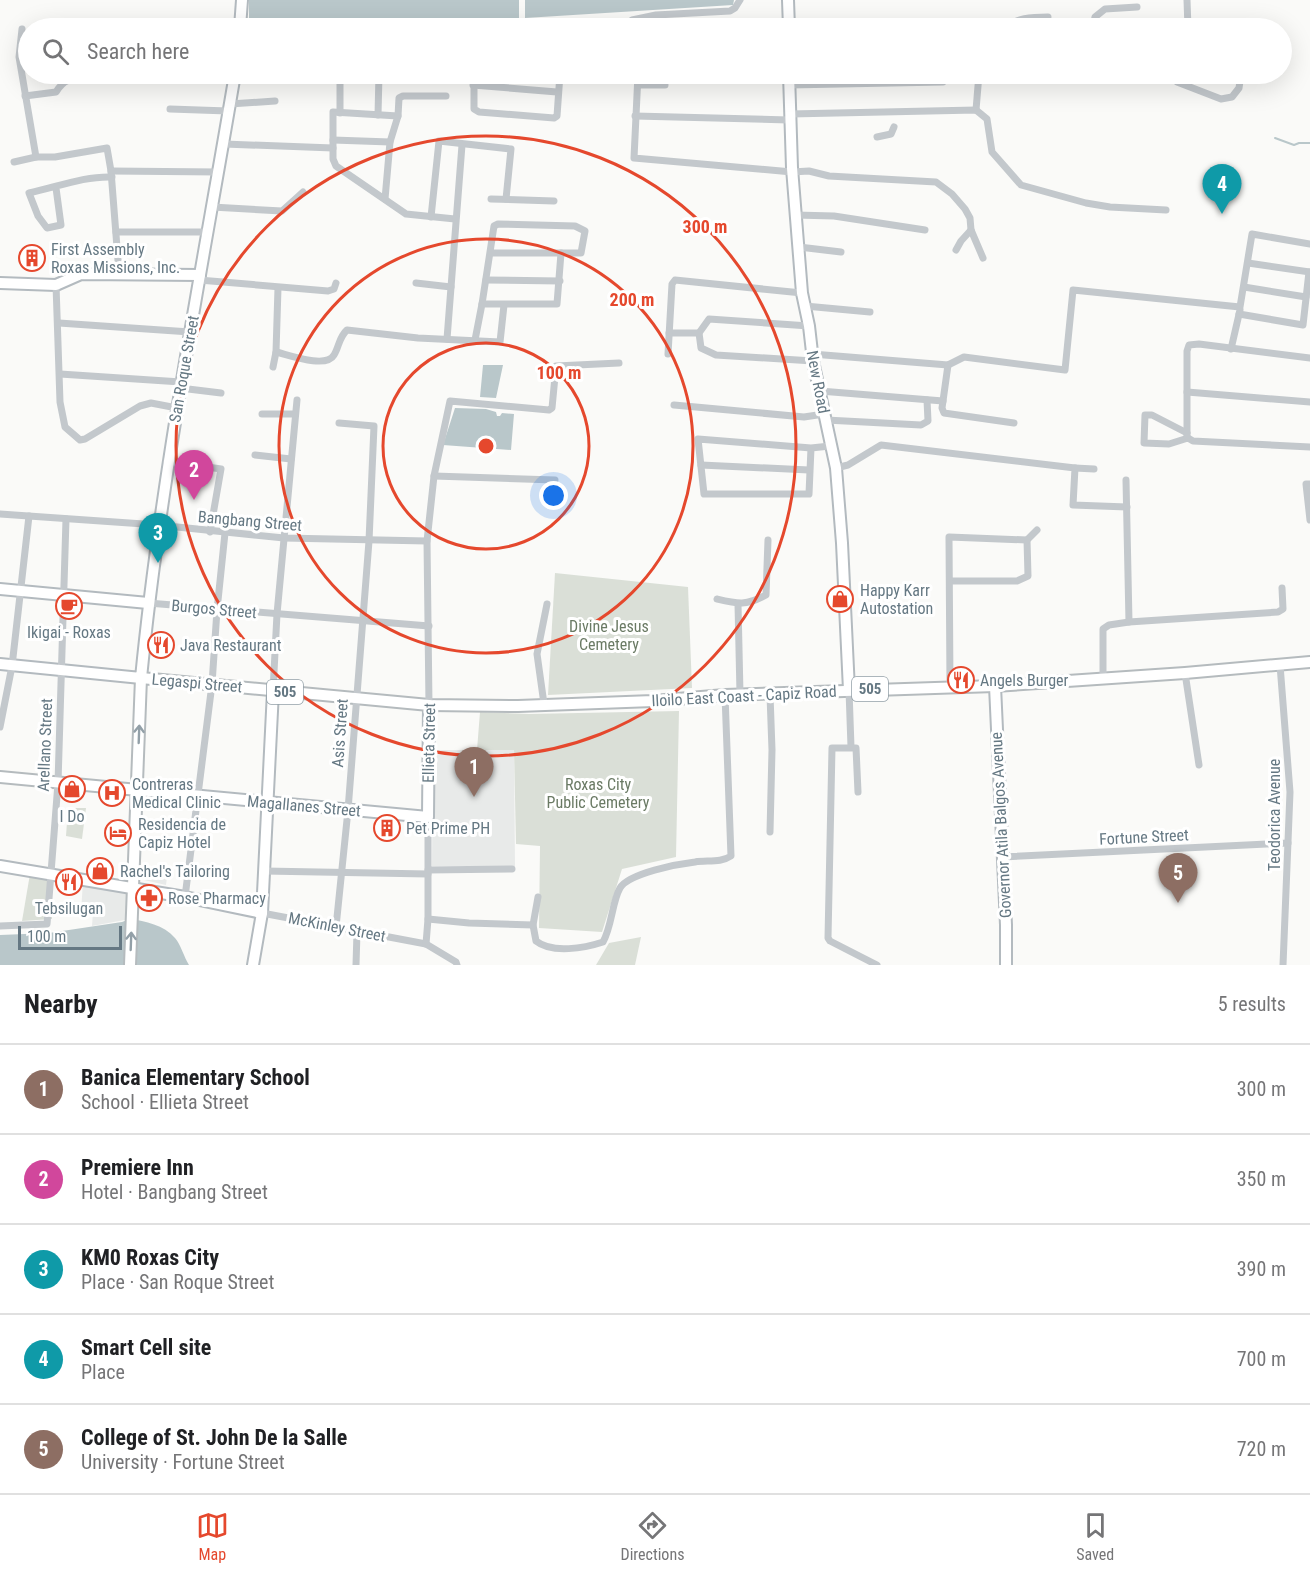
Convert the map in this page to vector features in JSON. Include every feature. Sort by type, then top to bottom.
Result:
[{"type":"main road","points":[[241,18],[242,0]]},
{"type":"main road","points":[[788,0],[789,18]]},
{"type":"main road","name":"San Roque Street","points":[[130,965],[141,678],[148,603],[167,461],[233,84]]},
{"type":"main road","name":"New Road","points":[[789,85],[792,172],[802,293],[809,326],[812,358],[836,468],[849,690]]},
{"type":"main road","points":[[0,283],[56,285],[81,274],[119,273],[200,278]]},
{"type":"main road","name":"Burgos Street","points":[[0,589],[148,603]]},
{"type":"main road","name":"Iloilo East Coast - Capiz Road","points":[[429,705],[653,701],[740,694],[770,695],[849,690],[995,686],[1310,662]]},
{"type":"main road","name":"Legaspi Street","points":[[0,664],[62,672],[429,705]]},
{"type":"main road","name":"Governor Atila Balgos Avenue","points":[[995,686],[1006,965]]},
{"type":"main road","points":[[253,965],[262,913],[273,691]]},
{"type":"main road","name":"Ellieta Street","points":[[428,817],[429,705]]},
{"type":"main road","name":"Magallanes Street","points":[[0,777],[428,817]]},
{"type":"main road","name":"McKinley Street","points":[[0,866],[185,897],[262,913]]},
{"type":"street","points":[[642,18],[730,10],[735,8],[740,0]]},
{"type":"street","points":[[1187,0],[1188,18]]},
{"type":"street","points":[[1095,18],[1105,9],[1137,7]]},
{"type":"street","points":[[1025,18],[1048,17]]},
{"type":"street","points":[[23,84],[36,158]]},
{"type":"street","points":[[25,96],[56,92],[60,84]]},
{"type":"street","points":[[340,84],[340,113]]},
{"type":"street","points":[[378,115],[379,84]]},
{"type":"street","points":[[557,92],[473,85],[474,109],[479,112],[554,118],[557,116],[558,84]]},
{"type":"street","points":[[789,85],[828,84]]},
{"type":"street","points":[[976,110],[978,84]]},
{"type":"street","points":[[1182,84],[1221,99],[1232,97],[1240,84]]},
{"type":"street","points":[[665,85],[638,85],[634,158],[792,172],[809,171],[829,176],[936,182],[965,208],[970,218],[971,230],[983,258]]},
{"type":"street","points":[[385,199],[390,142],[398,116],[399,98],[403,96],[446,96]]},
{"type":"street","points":[[170,109],[229,108],[276,101]]},
{"type":"street","points":[[635,116],[789,117],[976,110],[987,119],[992,152],[1021,185],[1086,203],[1110,207],[1166,210]]},
{"type":"street","points":[[398,116],[333,112],[333,159],[336,166],[406,214],[454,219]]},
{"type":"street","points":[[877,137],[891,134],[896,129],[890,113]]},
{"type":"street","points":[[430,217],[440,141],[512,149],[506,199]]},
{"type":"street","points":[[224,144],[390,142]]},
{"type":"street","points":[[447,339],[454,219],[462,145]]},
{"type":"street","points":[[14,162],[107,148],[112,174],[119,273]]},
{"type":"street","points":[[56,188],[61,225],[46,228],[38,216],[29,193],[112,174],[218,172]]},
{"type":"street","points":[[212,207],[282,211],[303,192]]},
{"type":"street","points":[[491,200],[554,201]]},
{"type":"street","points":[[795,215],[834,216],[925,230]]},
{"type":"street","points":[[475,340],[494,226],[498,224],[575,226],[584,229],[581,253],[490,253]]},
{"type":"street","points":[[956,250],[971,230]]},
{"type":"street","points":[[116,232],[207,232]]},
{"type":"street","points":[[1231,349],[1240,311],[1252,234],[1310,244]]},
{"type":"street","points":[[799,247],[841,252]]},
{"type":"street","points":[[482,304],[557,304],[561,253]]},
{"type":"street","points":[[809,326],[709,319],[699,333],[701,348],[716,355],[948,365],[964,357],[1065,370],[1073,290],[1240,311],[1303,325],[1310,272],[1248,263]]},
{"type":"street","points":[[200,278],[278,288],[328,291],[334,289],[336,284]]},
{"type":"street","points":[[486,280],[560,281]]},
{"type":"street","points":[[668,354],[672,284],[675,280],[802,293]]},
{"type":"street","points":[[0,283],[0,291]]},
{"type":"street","points":[[416,283],[451,286]]},
{"type":"street","points":[[56,285],[60,402],[64,427],[80,440],[86,440],[140,406],[151,403],[177,408]]},
{"type":"street","points":[[1244,287],[1306,297]]},
{"type":"street","points":[[273,367],[276,351],[278,288]]},
{"type":"street","points":[[276,351],[312,361],[328,361],[332,358],[346,330],[409,337],[500,342],[504,305]]},
{"type":"street","points":[[805,306],[870,312]]},
{"type":"street","points":[[58,323],[190,332]]},
{"type":"street","points":[[669,333],[699,333]]},
{"type":"street","points":[[1187,436],[1187,351],[1189,345],[1199,344],[1310,358]]},
{"type":"street","name":"Ellieta Street","points":[[429,705],[426,541],[434,476],[450,401],[549,410],[552,408],[556,366],[619,363]]},
{"type":"street","points":[[948,365],[942,408],[944,413],[1014,423]]},
{"type":"street","points":[[60,374],[181,385],[220,393]]},
{"type":"street","points":[[820,391],[943,401]]},
{"type":"street","points":[[1187,392],[1310,402]]},
{"type":"street","points":[[273,691],[277,614],[297,400]]},
{"type":"street","points":[[674,405],[921,425],[928,420],[927,400]]},
{"type":"street","points":[[262,414],[295,414]]},
{"type":"street","points":[[1187,436],[1169,444],[1144,443],[1145,415],[1152,416],[1187,436],[1193,441],[1310,447]]},
{"type":"street","name":"Asis Street","points":[[336,927],[348,810],[369,541],[374,426],[339,423]]},
{"type":"street","points":[[811,448],[809,494],[704,494],[698,439],[811,448],[830,446]]},
{"type":"street","points":[[836,468],[848,465],[881,445],[1094,469]]},
{"type":"street","points":[[255,455],[291,459]]},
{"type":"street","points":[[167,461],[221,469],[210,532]]},
{"type":"street","points":[[701,465],[809,470]]},
{"type":"street","points":[[1075,468],[1072,505],[1126,507]]},
{"type":"street","points":[[434,476],[555,480]]},
{"type":"street","points":[[1126,480],[1129,622]]},
{"type":"street","points":[[1310,484],[1306,484],[1310,520]]},
{"type":"street","name":"Bangbang Street","points":[[0,514],[158,525],[284,538],[426,541]]},
{"type":"street","points":[[0,728],[12,666],[29,516]]},
{"type":"street","name":"Arellano Street","points":[[0,927],[47,924],[58,783],[66,519]]},
{"type":"street","points":[[950,581],[1017,581],[1028,576],[1027,540],[1037,530]]},
{"type":"street","points":[[185,897],[212,684],[225,533]]},
{"type":"street","points":[[950,686],[949,537],[1027,540]]},
{"type":"street","points":[[717,599],[738,604],[752,602],[766,595],[768,540]]},
{"type":"street","points":[[1103,679],[1103,629],[1109,625],[1278,612],[1283,609],[1282,588]]},
{"type":"street","name":"Burgos Street","points":[[148,603],[429,626]]},
{"type":"street","points":[[544,704],[537,654],[547,604]]},
{"type":"street","points":[[738,604],[740,694]]},
{"type":"street","name":"Teodorica Avenue","points":[[1280,665],[1290,792],[1283,965]]},
{"type":"street","points":[[1185,673],[1199,765]]},
{"type":"street","points":[[849,690],[851,747]]},
{"type":"street","points":[[538,897],[533,925],[536,941],[543,946],[553,948],[592,945],[603,942],[620,888],[629,879],[684,864],[726,860],[731,856],[725,695]]},
{"type":"street","points":[[770,695],[772,750],[770,832]]},
{"type":"street","points":[[858,792],[856,748],[832,748],[828,938],[877,965]]},
{"type":"street","name":"Ellieta Street","points":[[426,944],[428,817]]},
{"type":"street","name":"Fortune Street","points":[[1002,857],[1288,843]]},
{"type":"street","points":[[264,871],[428,872],[512,869]]},
{"type":"street","name":"McKinley Street","points":[[262,913],[426,944]]},
{"type":"street","points":[[428,919],[533,925]]},
{"type":"street","points":[[356,965],[357,932]]},
{"type":"street","points":[[426,944],[456,962],[457,965]]},
{"type":"shaded area","points":[[249,0],[519,0],[519,18],[249,18]]},
{"type":"shaded area","points":[[525,0],[734,0],[733,5],[525,18]]},
{"type":"shaded area","points":[[483,365],[503,365],[496,398],[480,397]]},
{"type":"shaded area","points":[[455,408],[486,409],[496,412],[497,416],[502,413],[514,414],[511,450],[443,445]]},
{"type":"shaded area","points":[[433,750],[514,750],[515,866],[432,866]]},
{"type":"shaded area","points":[[145,866],[168,869],[166,885],[144,880]]},
{"type":"shaded area","points":[[83,881],[130,890],[130,919],[92,926],[93,912],[81,913]]},
{"type":"shaded area","points":[[130,919],[154,924],[171,934],[179,944],[189,965],[0,965],[0,935],[49,933]]},
{"type":"green space","name":"Divine Jesus Cemetery","points":[[555,573],[688,587],[692,688],[548,695]]},
{"type":"green space","name":"Roxas City Public Cemetery","points":[[679,711],[676,857],[622,869],[602,932],[539,928],[540,846],[516,844],[514,750],[477,750],[480,712],[529,714]]},
{"type":"green space","points":[[68,808],[86,808],[82,839],[66,836]]},
{"type":"green space","points":[[30,874],[52,876],[52,919],[22,921]]},
{"type":"green space","points":[[641,937],[635,965],[596,965],[609,943]]},
{"type":"waterway","points":[[1275,138],[1294,145],[1310,143]]},
{"type":"place","name":"Smart Cell site","points":[[1222,214]]},
{"type":"place","name":"First Assembly Roxas Missions, Inc.","points":[[32,258]]},
{"type":"place","name":"Premiere Inn","points":[[194,500]]},
{"type":"place","name":"KM0 Roxas City","points":[[158,563]]},
{"type":"place","name":"Happy Karr Autostation","points":[[840,599]]},
{"type":"place","name":"Ikigai - Roxas","points":[[69,606]]},
{"type":"place","name":"Java Restaurant","points":[[161,645]]},
{"type":"place","name":"Angels Burger","points":[[961,680]]},
{"type":"place","name":"I Do","points":[[72,789]]},
{"type":"place","name":"Contreras Medical Clinic","points":[[112,793]]},
{"type":"place","name":"Banica Elementary School","points":[[474,797]]},
{"type":"place","name":"Pet Prime PH","points":[[387,828]]},
{"type":"place","name":"Residencia de Capiz Hotel","points":[[118,833]]},
{"type":"place","name":"Rachel's Tailoring","points":[[100,871]]},
{"type":"place","name":"Tebsilugan","points":[[69,882]]},
{"type":"place","name":"Rose Pharmacy","points":[[149,898]]},
{"type":"place","name":"College of St. John De la Salle","points":[[1178,903]]}]
